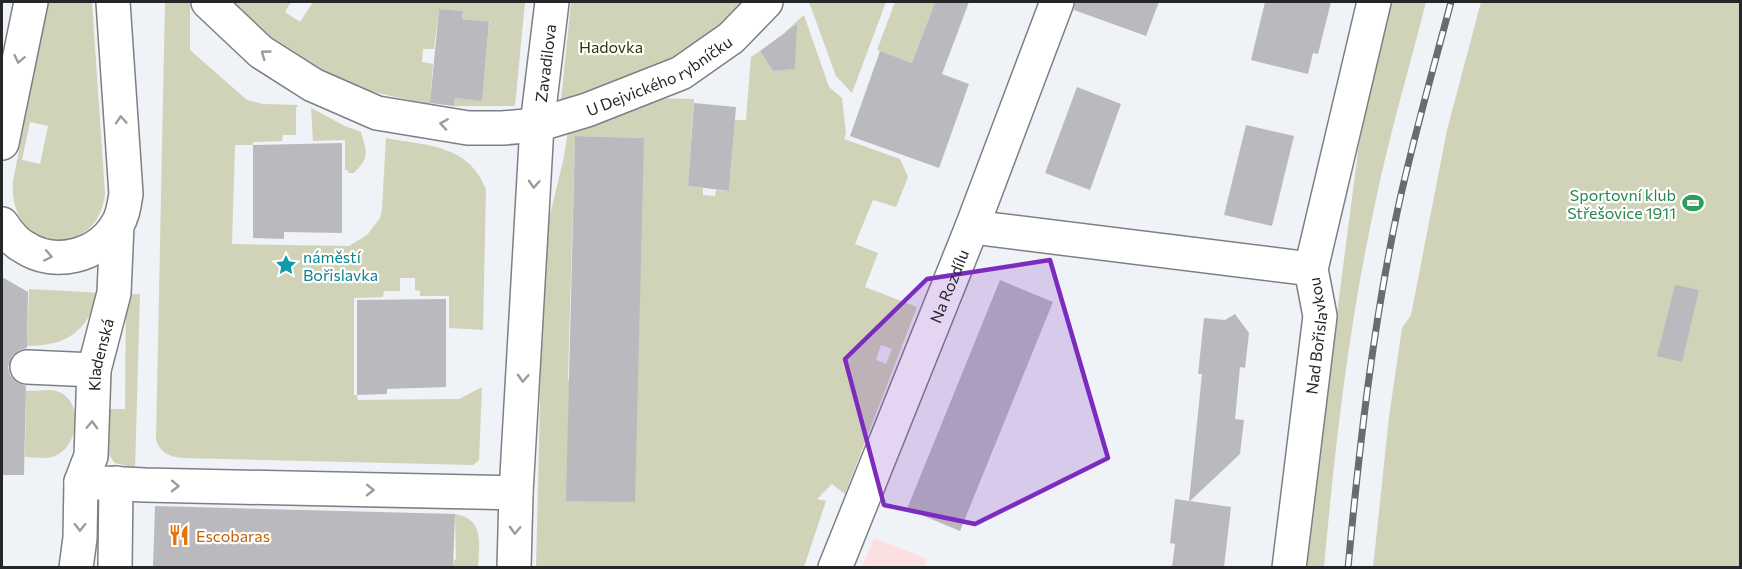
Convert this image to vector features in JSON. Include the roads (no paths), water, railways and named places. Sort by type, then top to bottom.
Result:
[{"type":"street","points":[[2,143],[31,2]]},
{"type":"street","points":[[2,224],[15,242],[25,248],[60,258],[84,253],[97,246],[117,225],[126,194],[113,2]]},
{"type":"street","points":[[208,2],[261,52],[313,85],[377,113],[468,128],[537,125],[516,493],[514,567]]},
{"type":"street","name":"Zavadilova","points":[[537,125],[552,2]]},
{"type":"street","name":"U Dejvického rybníčku","points":[[537,125],[587,110],[681,73],[731,38],[766,2]]},
{"type":"street","name":"Na Rozdílu","points":[[834,567],[972,227],[1057,2]]},
{"type":"street","name":"Nad Bořislavkou","points":[[1289,567],[1320,316],[1311,269],[1374,2]]},
{"type":"street","name":"Kladenská","points":[[76,567],[80,538],[81,482],[91,456],[94,370],[114,293],[117,225]]},
{"type":"street","points":[[972,227],[1311,269]]},
{"type":"street","points":[[27,367],[94,370]]},
{"type":"street","points":[[81,482],[516,493]]},
{"type":"street","points":[[115,567],[116,483]]},
{"type":"railway","points":[[1348,568],[1368,387],[1389,252],[1410,156],[1451,2]]},
{"type":"place","name":"Sportovní klub Střešovice 1911","points":[[1693,203]]},
{"type":"place","name":"náměstí Bořislavka","points":[[286,265]]},
{"type":"place","name":"Escobaras","points":[[179,535]]},
{"type":"park label","name":"Hadovka","points":[[611,46]]}]
